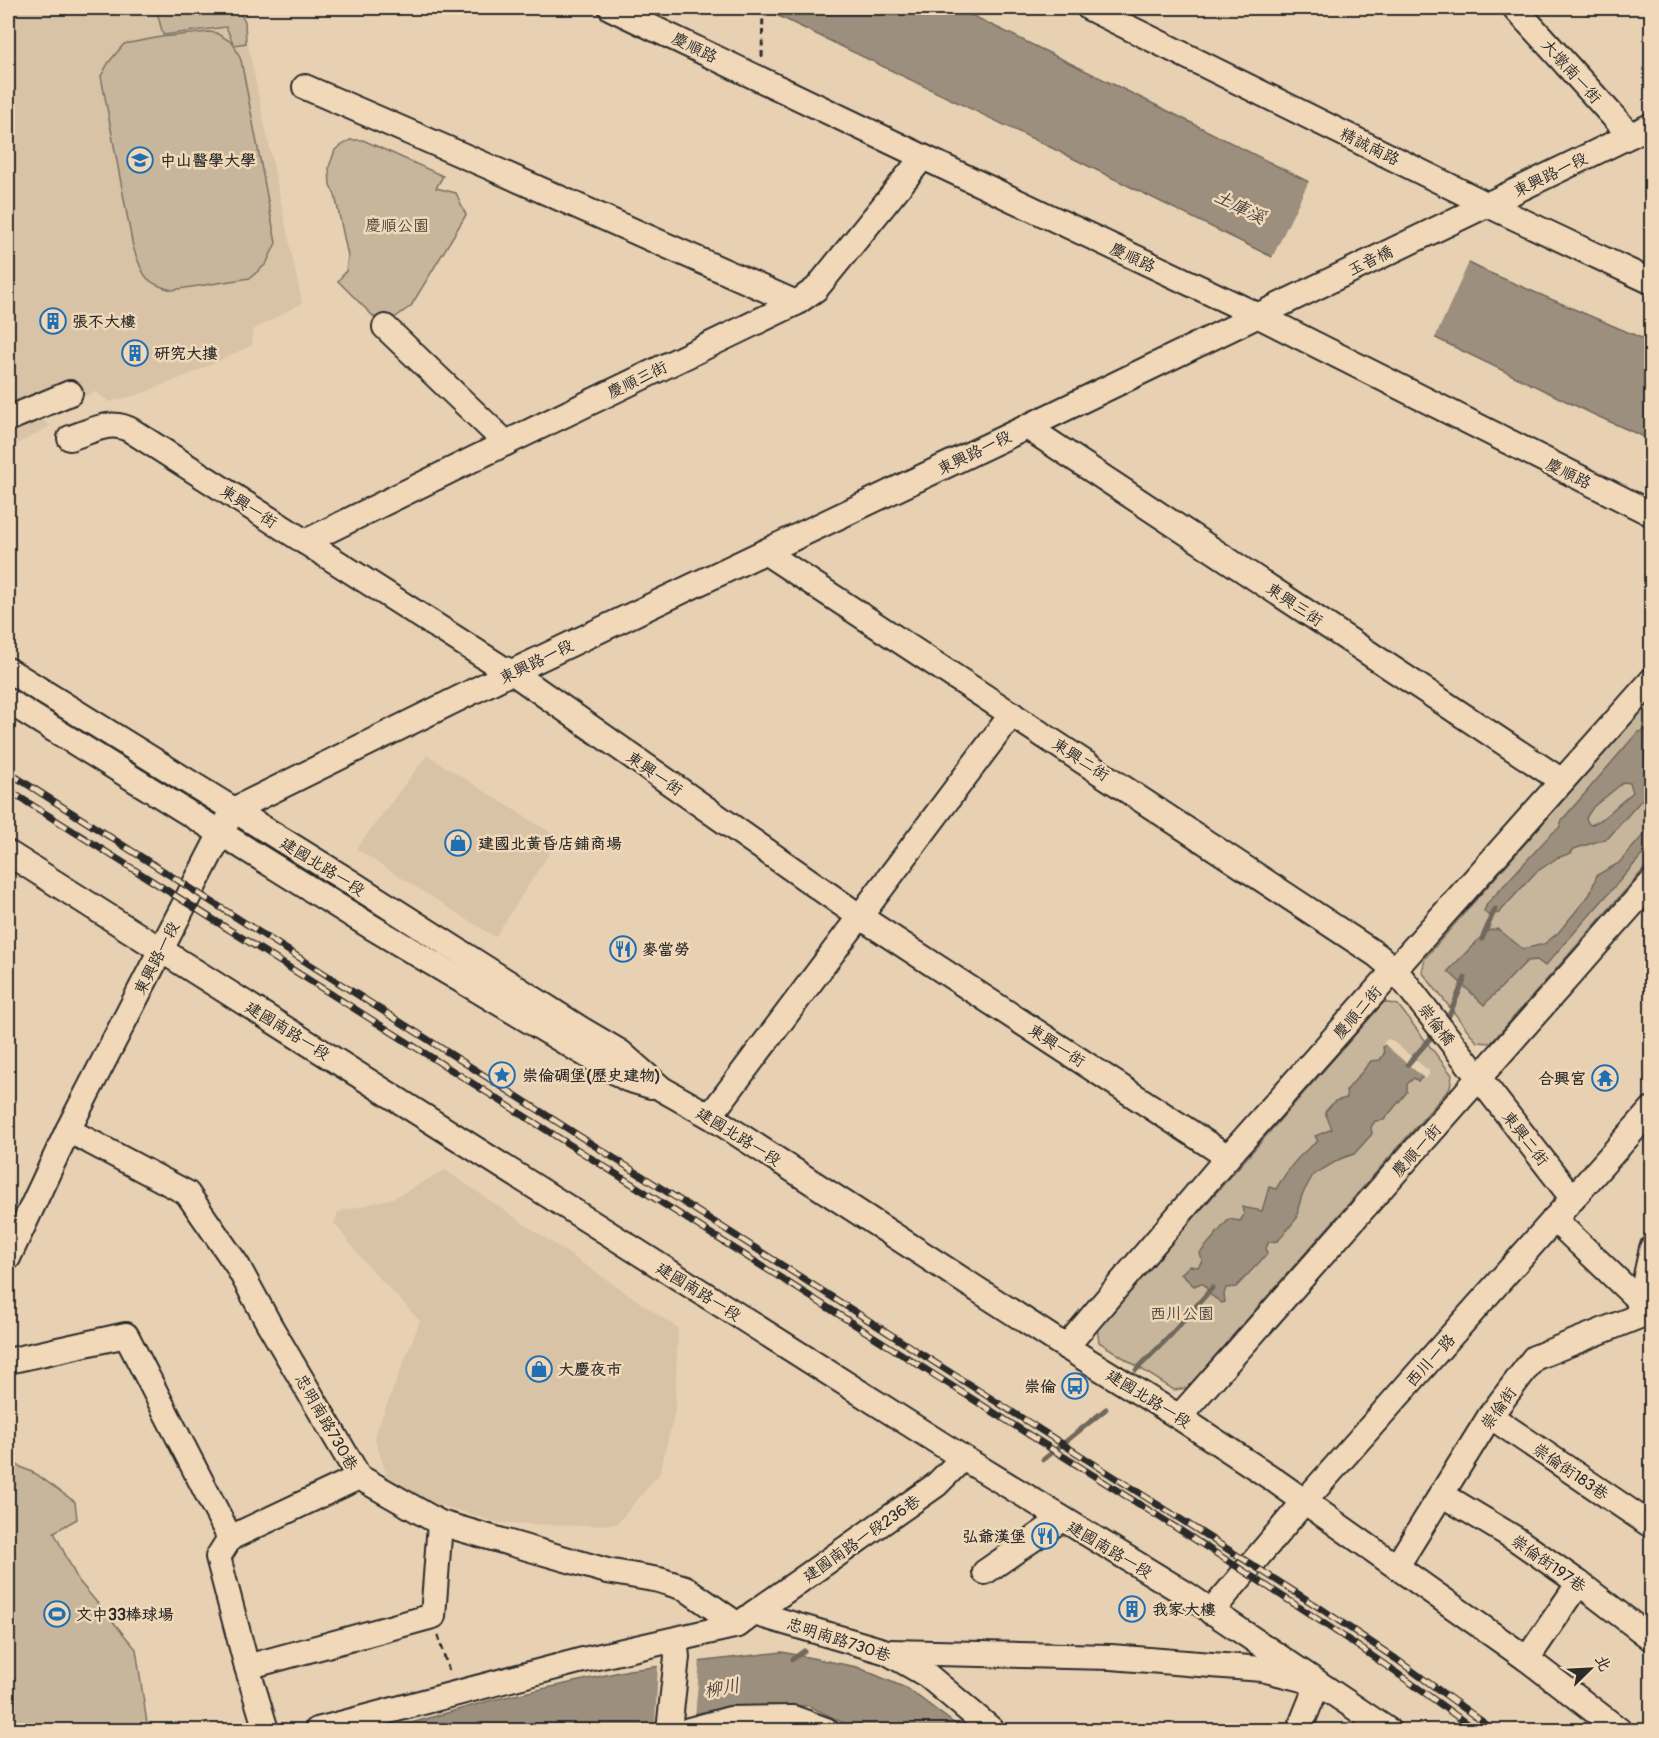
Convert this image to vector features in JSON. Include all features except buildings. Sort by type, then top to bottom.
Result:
[{"type":"street","name":"慶順路","points":[[611,8],[1257,315],[1652,514]]},
{"type":"street","name":"精誠南路","points":[[1089,8],[1488,205],[1652,282]]},
{"type":"street","name":"大墩南一街","points":[[1515,8],[1630,135]]},
{"type":"street","points":[[305,87],[496,169],[796,303]]},
{"type":"street","name":"東興路一段","points":[[1447,222],[1488,205],[1652,124]]},
{"type":"street","name":"慶順三街","points":[[305,542],[796,303],[816,288],[923,157]]},
{"type":"street","name":"玉音橋","points":[[1292,298],[1447,222]]},
{"type":"street","name":"東興路一段","points":[[8,1258],[68,1130],[233,810],[512,672],[1292,298]]},
{"type":"street","points":[[385,327],[506,443]]},
{"type":"street","points":[[8,419],[70,393]]},
{"type":"street","name":"東興一街","points":[[70,438],[106,426],[122,425],[502,668],[512,672],[859,916],[1228,1158]]},
{"type":"street","name":"東興三街","points":[[1027,427],[1563,781]]},
{"type":"street","name":"東興二街","points":[[765,552],[1377,955],[1394,970]]},
{"type":"street","name":"建國北路一段","points":[[8,670],[620,1052],[662,1089],[710,1116],[1066,1347],[1179,1417],[1270,1477],[1397,1566],[1527,1659],[1619,1731]]},
{"type":"street","name":"慶順二街","points":[[1066,1347],[1228,1158],[1652,680]]},
{"type":"street","name":"建國北路一段","points":[[8,701],[370,926],[627,1079],[662,1089]]},
{"type":"street","points":[[710,1116],[1012,714]]},
{"type":"street","name":"建國南路一段","points":[[8,853],[960,1456],[1185,1594],[1388,1731]]},
{"type":"street","name":"慶順一街","points":[[1179,1417],[1652,882]]},
{"type":"street","name":"崇倫橋","points":[[1394,970],[1480,1078]]},
{"type":"street","name":"東興二街","points":[[1480,1078],[1573,1199]]},
{"type":"street","name":"西川一路","points":[[1211,1612],[1304,1502],[1652,1109]]},
{"type":"street","name":"忠明南路730巷","points":[[68,1130],[187,1193],[237,1265],[359,1477],[440,1523],[607,1571],[659,1580],[685,1588],[746,1619],[887,1652],[927,1675],[992,1731]]},
{"type":"street","points":[[1554,1220],[1646,1311]]},
{"type":"street","points":[[1646,1311],[1652,1248]]},
{"type":"street","name":"崇倫街","points":[[1397,1566],[1492,1415],[1534,1358],[1646,1311]]},
{"type":"street","points":[[8,1361],[126,1335],[230,1538]]},
{"type":"street","name":"崇倫街183巷","points":[[1492,1415],[1652,1526]]},
{"type":"street","name":"建國南路一段236巷","points":[[746,1619],[936,1485],[954,1467],[960,1456]]},
{"type":"street","points":[[266,1731],[218,1557],[230,1538],[359,1477]]},
{"type":"street","name":"崇倫街197巷","points":[[1441,1494],[1516,1539],[1579,1583],[1652,1639]]},
{"type":"street","points":[[985,1572],[1062,1519]]},
{"type":"street","points":[[247,1667],[433,1616],[440,1523]]},
{"type":"street","points":[[1527,1659],[1579,1583]]},
{"type":"street","name":"忠明南路730巷","points":[[317,1731],[579,1661],[676,1649],[746,1619]]},
{"type":"street","points":[[669,1731],[676,1649]]},
{"type":"street","points":[[887,1652],[1111,1657],[1262,1669],[1318,1683],[1299,1731]]},
{"type":"street","points":[[689,1731],[730,1719],[793,1718],[826,1731]]},
{"type":"path","points":[[761,79],[763,8]]},
{"type":"path","points":[[433,1616],[456,1694]]},
{"type":"shaded area","name":"中山醫學大學","points":[[8,8],[231,8],[242,16],[302,303],[253,330],[252,345],[191,374],[137,395],[110,402],[95,392],[40,418],[50,426],[8,449]]},
{"type":"shaded area","name":"建國北黃昏店鋪商場","points":[[427,755],[559,838],[495,937],[356,849]]},
{"type":"shaded area","name":"大慶夜市","points":[[445,1170],[678,1328],[675,1410],[660,1473],[617,1524],[581,1526],[499,1523],[437,1504],[388,1479],[374,1437],[420,1321],[365,1263],[334,1223],[338,1212],[394,1198]]},
{"type":"green space","points":[[156,8],[236,8],[245,21],[246,43],[234,45],[241,60],[276,243],[266,264],[250,278],[172,290],[155,284],[145,276],[133,247],[101,76],[124,44],[209,32],[216,33],[233,43],[226,27],[163,35]]},
{"type":"green space","name":"慶順公園","points":[[350,140],[363,140],[443,176],[436,188],[456,193],[466,215],[411,306],[383,326],[338,281],[346,271],[348,256],[335,195],[330,185],[329,167],[335,150]]},
{"type":"green space","points":[[1651,700],[1651,861],[1491,1043],[1477,1042],[1422,972],[1425,958]]},
{"type":"green space","name":"西川公園","points":[[1384,1002],[1398,1005],[1452,1075],[1450,1088],[1187,1388],[1174,1390],[1099,1342],[1097,1328]]},
{"type":"green space","name":"文中33棒球場","points":[[8,1461],[36,1474],[75,1502],[77,1519],[54,1532],[78,1580],[136,1649],[148,1730],[8,1730]]},
{"type":"water","name":"土庫溪","points":[[762,8],[957,8],[1168,111],[1483,270],[1651,342],[1651,440],[1446,343],[1054,149]]},
{"type":"water","points":[[1651,724],[1651,766],[1647,777],[1649,790],[1644,797],[1608,838],[1574,849],[1571,853],[1557,858],[1535,873],[1499,913],[1488,915],[1484,911],[1487,904],[1559,828],[1562,820],[1638,732],[1644,731]],"holes":[[[1624,782],[1630,783],[1633,792],[1601,820],[1591,825],[1588,823],[1586,818],[1593,807]]]},
{"type":"water","points":[[1651,826],[1651,845],[1545,966],[1537,960],[1527,961],[1484,1005],[1448,971],[1487,931],[1498,929],[1523,949],[1544,944],[1558,933],[1590,894],[1597,875],[1619,863]]},
{"type":"water","points":[[1389,1042],[1427,1073],[1418,1081],[1414,1078],[1407,1084],[1407,1092],[1384,1120],[1375,1121],[1371,1127],[1372,1134],[1354,1154],[1340,1159],[1313,1175],[1302,1195],[1297,1218],[1278,1241],[1269,1242],[1266,1248],[1267,1254],[1236,1287],[1226,1288],[1225,1302],[1222,1303],[1209,1294],[1205,1285],[1201,1283],[1194,1286],[1181,1274],[1189,1266],[1198,1267],[1202,1261],[1200,1253],[1229,1219],[1240,1221],[1244,1215],[1242,1207],[1262,1211],[1269,1187],[1276,1189],[1294,1162],[1318,1141],[1315,1136],[1332,1129],[1325,1112],[1335,1101],[1347,1098],[1346,1091],[1371,1061],[1380,1060],[1384,1054],[1383,1047]]},
{"type":"water","name":"柳川","points":[[782,1652],[857,1667],[908,1689],[963,1730],[858,1730],[809,1706],[772,1705],[703,1712],[631,1730],[387,1730],[492,1700],[629,1670]]},
{"type":"pier","points":[[1310,179],[1470,260],[1434,340],[1271,260]]},
{"type":"pier","points":[[1388,1039],[1429,1071],[1429,1075],[1425,1079],[1383,1043]]},
{"type":"pier","points":[[700,1658],[695,1717],[655,1727],[658,1664]]},
{"type":"waterway","points":[[1482,939],[1495,909]]},
{"type":"waterway","points":[[1443,1023],[1448,1018],[1465,978]]},
{"type":"waterway","points":[[1408,1064],[1435,1033]]},
{"type":"waterway","points":[[1136,1370],[1212,1288]]},
{"type":"waterway","points":[[1043,1460],[1106,1409]]},
{"type":"waterway","points":[[793,1659],[804,1651]]},
{"type":"railway","points":[[8,772],[1320,1608],[1396,1659],[1494,1730]]},
{"type":"railway","points":[[8,790],[1281,1595],[1360,1647],[1475,1730]]},
{"type":"place","name":"中山醫學大學","points":[[140,160]]},
{"type":"place","name":"張不大樓","points":[[53,321]]},
{"type":"place","name":"研究大摟","points":[[135,353]]},
{"type":"place","name":"建國北黃昏店鋪商場","points":[[458,843]]},
{"type":"place","name":"麥當勞","points":[[623,949]]},
{"type":"place","name":"崇倫碉堡(歷史建物)","points":[[502,1075]]},
{"type":"place","name":"合興宮","points":[[1605,1078]]},
{"type":"place","name":"大慶夜市","points":[[539,1369]]},
{"type":"place","name":"崇倫","points":[[1075,1386]]},
{"type":"place","name":"弘爺漢堡","points":[[1045,1536]]},
{"type":"place","name":"我家大樓","points":[[1132,1609]]},
{"type":"place","name":"文中33棒球場","points":[[57,1614]]}]
